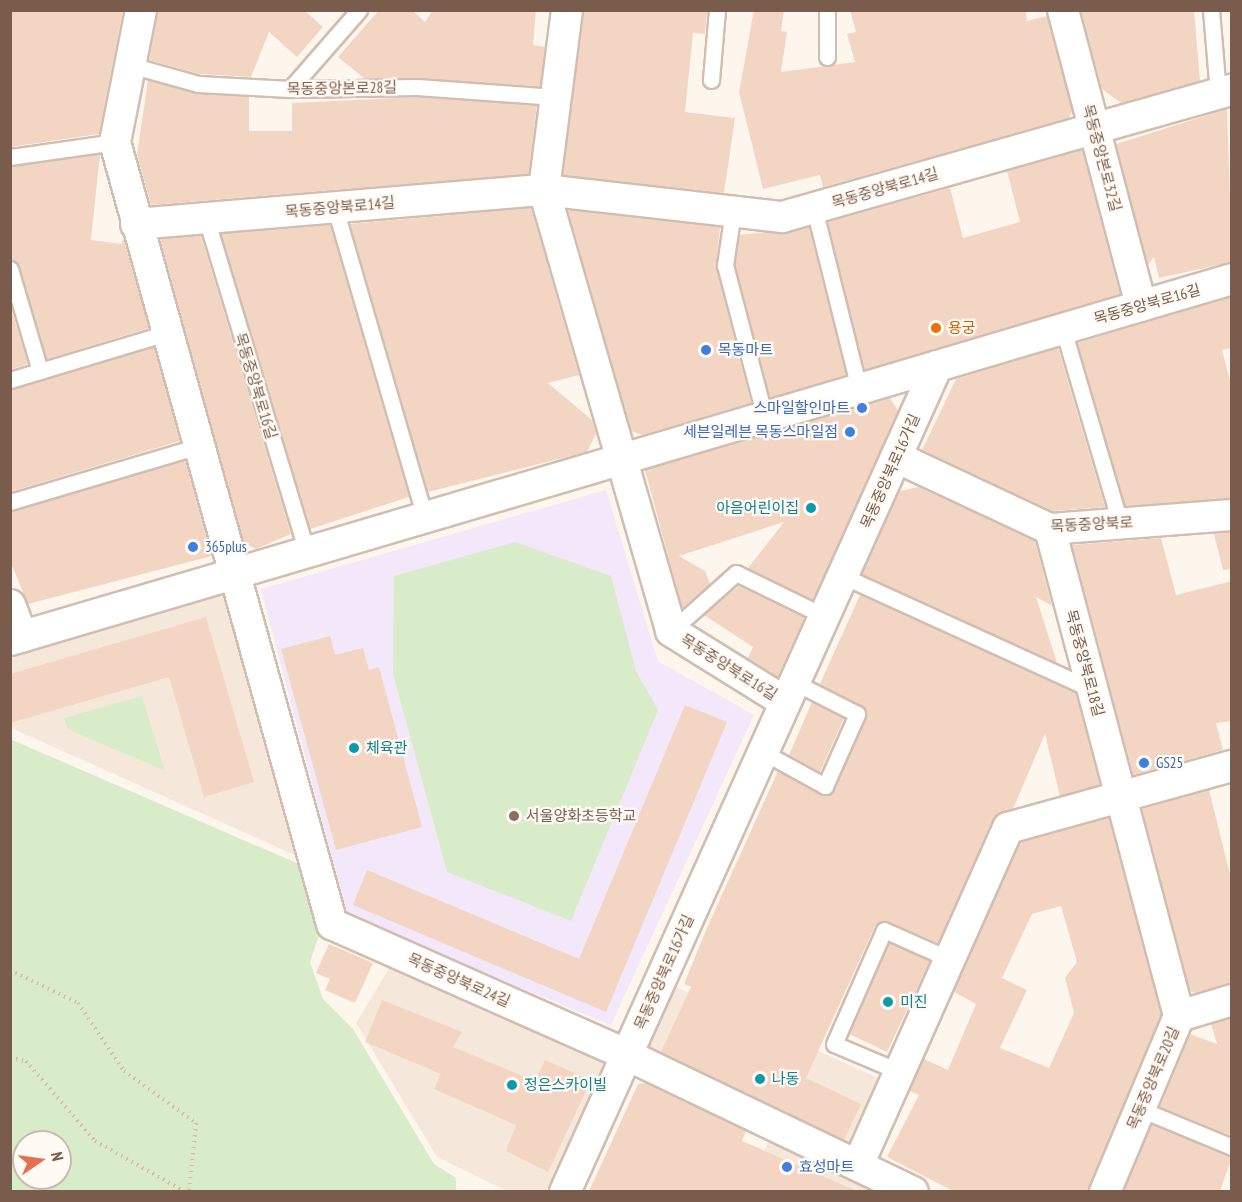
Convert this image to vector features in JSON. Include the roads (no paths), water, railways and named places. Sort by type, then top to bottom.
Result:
[{"type":"street","points":[[141,10],[115,142],[235,574]]},
{"type":"street","points":[[544,190],[567,10]]},
{"type":"street","name":"목동중앙본로32길","points":[[1063,10],[1141,306]]},
{"type":"street","name":"목동중앙북로14길","points":[[136,224],[544,190],[782,217],[1225,92]]},
{"type":"street","name":"목동중앙북로16길","points":[[544,190],[618,460],[671,631],[790,692]]},
{"type":"street","name":"목동중앙북로16길","points":[[10,605],[16,638],[1232,279]]},
{"type":"street","name":"목동중앙북로16가길","points":[[565,1191],[937,366]]},
{"type":"street","name":"목동중앙북로","points":[[896,457],[1050,529],[1232,515]]},
{"type":"street","name":"목동중앙북로18길","points":[[1050,529],[1179,1016]]},
{"type":"street","name":"목동중앙북로24길","points":[[235,574],[332,924],[627,1055],[913,1191]]},
{"type":"street","points":[[858,1165],[1008,828],[1232,766]]},
{"type":"street","name":"목동중앙북로20길","points":[[1105,1191],[1179,1016],[1232,1000]]},
{"type":"lane","points":[[291,89],[358,10]]},
{"type":"lane","points":[[711,80],[717,10]]},
{"type":"lane","points":[[827,10],[827,57]]},
{"type":"lane","name":"목동중앙북로14길","points":[[1211,10],[1225,92]]},
{"type":"lane","name":"목동중앙본로28길","points":[[130,65],[198,84],[291,89],[417,87],[556,96]]},
{"type":"lane","points":[[10,157],[115,142]]},
{"type":"lane","points":[[814,207],[859,389]]},
{"type":"lane","points":[[335,208],[425,518]]},
{"type":"lane","points":[[733,211],[725,265],[765,417]]},
{"type":"lane","name":"목동중앙북로16길","points":[[206,218],[306,553]]},
{"type":"lane","points":[[10,269],[40,371]]},
{"type":"lane","points":[[1063,329],[1120,523]]},
{"type":"lane","points":[[10,380],[167,333]]},
{"type":"lane","points":[[10,501],[199,446]]},
{"type":"lane","points":[[671,631],[736,573],[824,616]]},
{"type":"lane","points":[[843,576],[1093,690]]},
{"type":"lane","points":[[763,752],[825,786],[857,714],[790,692]]},
{"type":"lane","points":[[898,1071],[834,1044],[884,930],[949,959]]},
{"type":"lane","points":[[1140,1108],[1232,1147]]},
{"type":"place","name":"용궁","points":[[936,328]]},
{"type":"place","name":"목동마트","points":[[706,350]]},
{"type":"place","name":"스마일할인마트","points":[[862,408]]},
{"type":"place","name":"세븐일레븐 목동스마일점","points":[[850,432]]},
{"type":"place","name":"아음어린이집","points":[[811,508]]},
{"type":"place","name":"365plus","points":[[193,547]]},
{"type":"place","name":"체육관","points":[[354,748]]},
{"type":"place","name":"GS25","points":[[1144,763]]},
{"type":"place","name":"서울양화초등학교","points":[[514,816]]},
{"type":"place","name":"미진","points":[[888,1002]]},
{"type":"place","name":"나동","points":[[760,1079]]},
{"type":"place","name":"정은스카이빌","points":[[512,1085]]},
{"type":"place","name":"효성마트","points":[[787,1167]]}]
